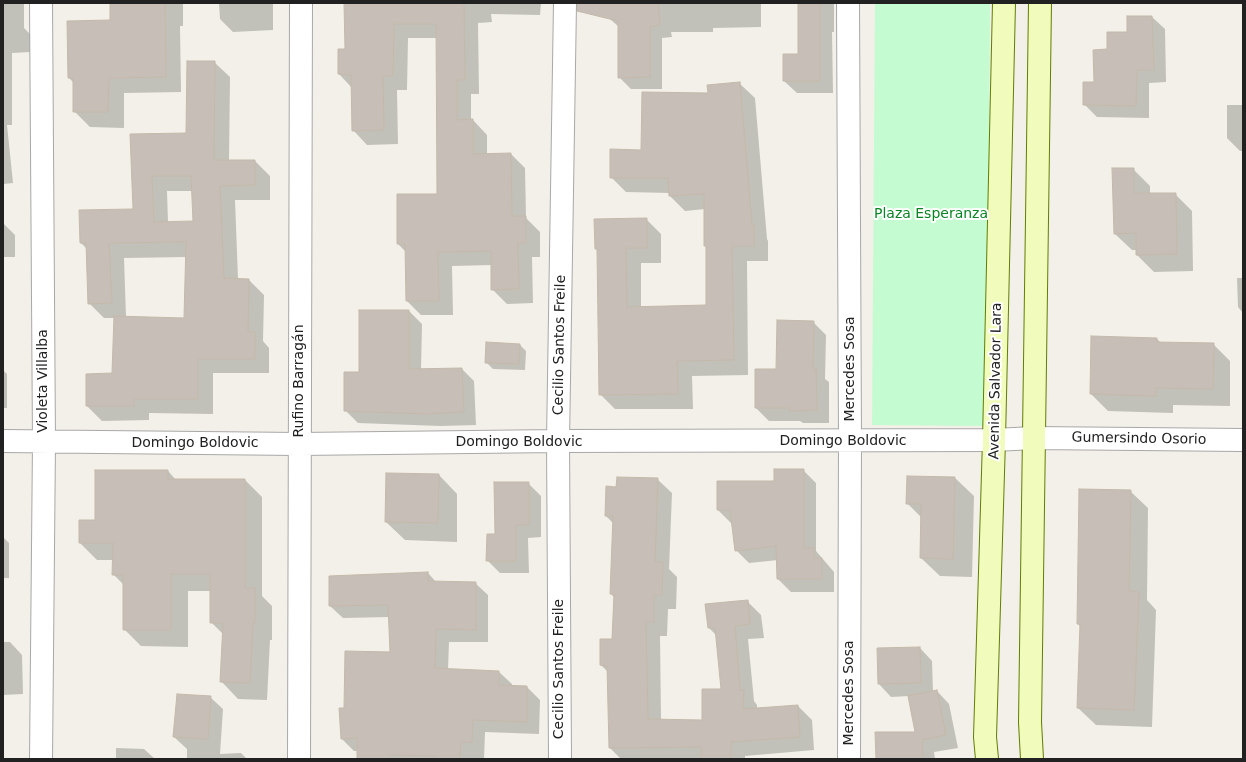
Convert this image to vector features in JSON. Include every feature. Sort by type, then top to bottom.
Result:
[{"type":"street","name":"Violeta Villalba","points":[[41,3],[44,442],[41,759]]},
{"type":"street","name":"Rufino Barragán","points":[[299,759],[301,3]]},
{"type":"street","name":"Cecilio Santos Freile","points":[[560,759],[558,441],[565,3]]},
{"type":"street","name":"Mercedes Sosa","points":[[848,3],[850,441],[849,759]]},
{"type":"street","name":"Avenida Salvador Lara","points":[[987,759],[985,737],[994,440],[1004,3]]},
{"type":"street","points":[[1032,759],[1030,722],[1040,3]]},
{"type":"street","name":"Domingo Boldovic","points":[[3,441],[299,444],[558,441],[994,440],[1034,438]]},
{"type":"street","name":"Gumersindo Osorio","points":[[1034,438],[1243,440]]},
{"type":"green space","name":"Plaza Esperanza","points":[[875,3],[990,3],[987,426],[872,425]]},
{"type":"building","points":[[110,3],[165,3],[166,77],[109,78],[108,112],[73,112],[73,78],[68,78],[67,21],[110,20]]},
{"type":"building","points":[[344,3],[464,3],[465,80],[457,80],[457,120],[473,119],[473,154],[511,153],[512,216],[526,216],[526,243],[518,243],[519,289],[491,290],[491,251],[438,252],[439,301],[406,301],[405,244],[397,244],[397,194],[437,194],[436,24],[394,24],[393,76],[383,76],[384,130],[352,131],[351,75],[338,74],[338,49],[345,49]]},
{"type":"building","points":[[577,3],[658,3],[660,25],[650,27],[650,77],[618,78],[618,21],[577,11]]},
{"type":"building","points":[[798,3],[820,3],[820,81],[783,81],[783,54],[798,54]]},
{"type":"building","points":[[1127,16],[1152,16],[1154,70],[1137,70],[1136,106],[1083,105],[1083,82],[1094,82],[1093,50],[1107,49],[1107,32],[1127,32]]},
{"type":"building","points":[[187,61],[215,61],[214,160],[255,160],[255,185],[220,186],[224,278],[249,279],[248,332],[255,332],[255,359],[198,359],[198,399],[134,399],[134,406],[86,406],[86,374],[112,373],[114,316],[184,318],[186,242],[109,243],[112,303],[88,304],[86,243],[80,243],[79,210],[133,209],[130,134],[186,133]],"holes":[[[152,176],[191,176],[193,221],[154,222]]]},
{"type":"building","points":[[740,82],[752,225],[754,225],[754,246],[732,246],[734,360],[677,361],[678,394],[599,395],[597,249],[595,249],[594,219],[647,218],[647,248],[626,248],[627,307],[706,305],[704,194],[669,196],[668,178],[610,178],[610,149],[641,150],[642,92],[708,93],[707,85]]},
{"type":"building","points":[[1112,168],[1134,168],[1134,193],[1176,193],[1177,254],[1136,255],[1136,233],[1114,234]]},
{"type":"building","points":[[359,310],[409,310],[409,369],[462,368],[464,412],[428,414],[344,411],[344,372],[359,372]]},
{"type":"building","points":[[777,320],[814,321],[813,368],[816,368],[817,410],[789,411],[789,408],[755,408],[755,369],[776,369]]},
{"type":"building","points":[[1091,336],[1157,338],[1157,342],[1214,343],[1213,389],[1156,388],[1156,396],[1090,394]]},
{"type":"building","points":[[486,342],[520,344],[519,364],[485,363]]},
{"type":"building","points":[[774,469],[804,469],[804,548],[814,548],[814,558],[822,558],[822,579],[777,579],[776,546],[735,551],[730,510],[717,510],[717,481],[774,481]]},
{"type":"building","points":[[95,470],[168,470],[168,479],[245,479],[245,588],[255,588],[255,623],[253,623],[250,683],[220,682],[223,623],[210,623],[210,574],[171,574],[171,630],[123,630],[123,575],[112,575],[113,543],[79,543],[79,520],[95,520]]},
{"type":"building","points":[[386,473],[439,474],[438,523],[385,522]]},
{"type":"building","points":[[907,476],[955,477],[953,559],[920,558],[921,504],[906,504]]},
{"type":"building","points":[[617,477],[658,478],[655,562],[663,562],[662,595],[654,595],[654,622],[646,622],[648,719],[702,720],[702,689],[721,689],[715,628],[708,628],[705,604],[748,600],[750,624],[735,626],[740,690],[744,690],[743,709],[798,705],[800,737],[731,742],[731,759],[701,759],[701,747],[609,748],[607,666],[600,665],[600,639],[612,639],[614,594],[610,594],[613,516],[605,516],[606,486],[616,487]]},
{"type":"building","points":[[494,482],[529,482],[529,525],[516,525],[516,561],[486,561],[487,534],[495,534]]},
{"type":"building","points":[[1079,489],[1131,490],[1129,591],[1139,592],[1134,710],[1077,708],[1080,624],[1077,624]]},
{"type":"building","points":[[428,572],[428,581],[476,582],[476,630],[436,629],[435,668],[499,671],[499,685],[527,686],[527,722],[473,720],[472,742],[461,742],[460,759],[436,759],[436,756],[390,755],[390,759],[357,759],[357,738],[341,739],[339,708],[344,708],[345,651],[390,652],[388,605],[329,606],[329,576]]},
{"type":"building","points":[[920,647],[921,683],[878,684],[877,648]]},
{"type":"building","points":[[937,690],[946,735],[922,740],[923,759],[876,759],[875,732],[915,732],[908,696]]},
{"type":"building","points":[[177,694],[211,696],[208,739],[173,737]]}]
